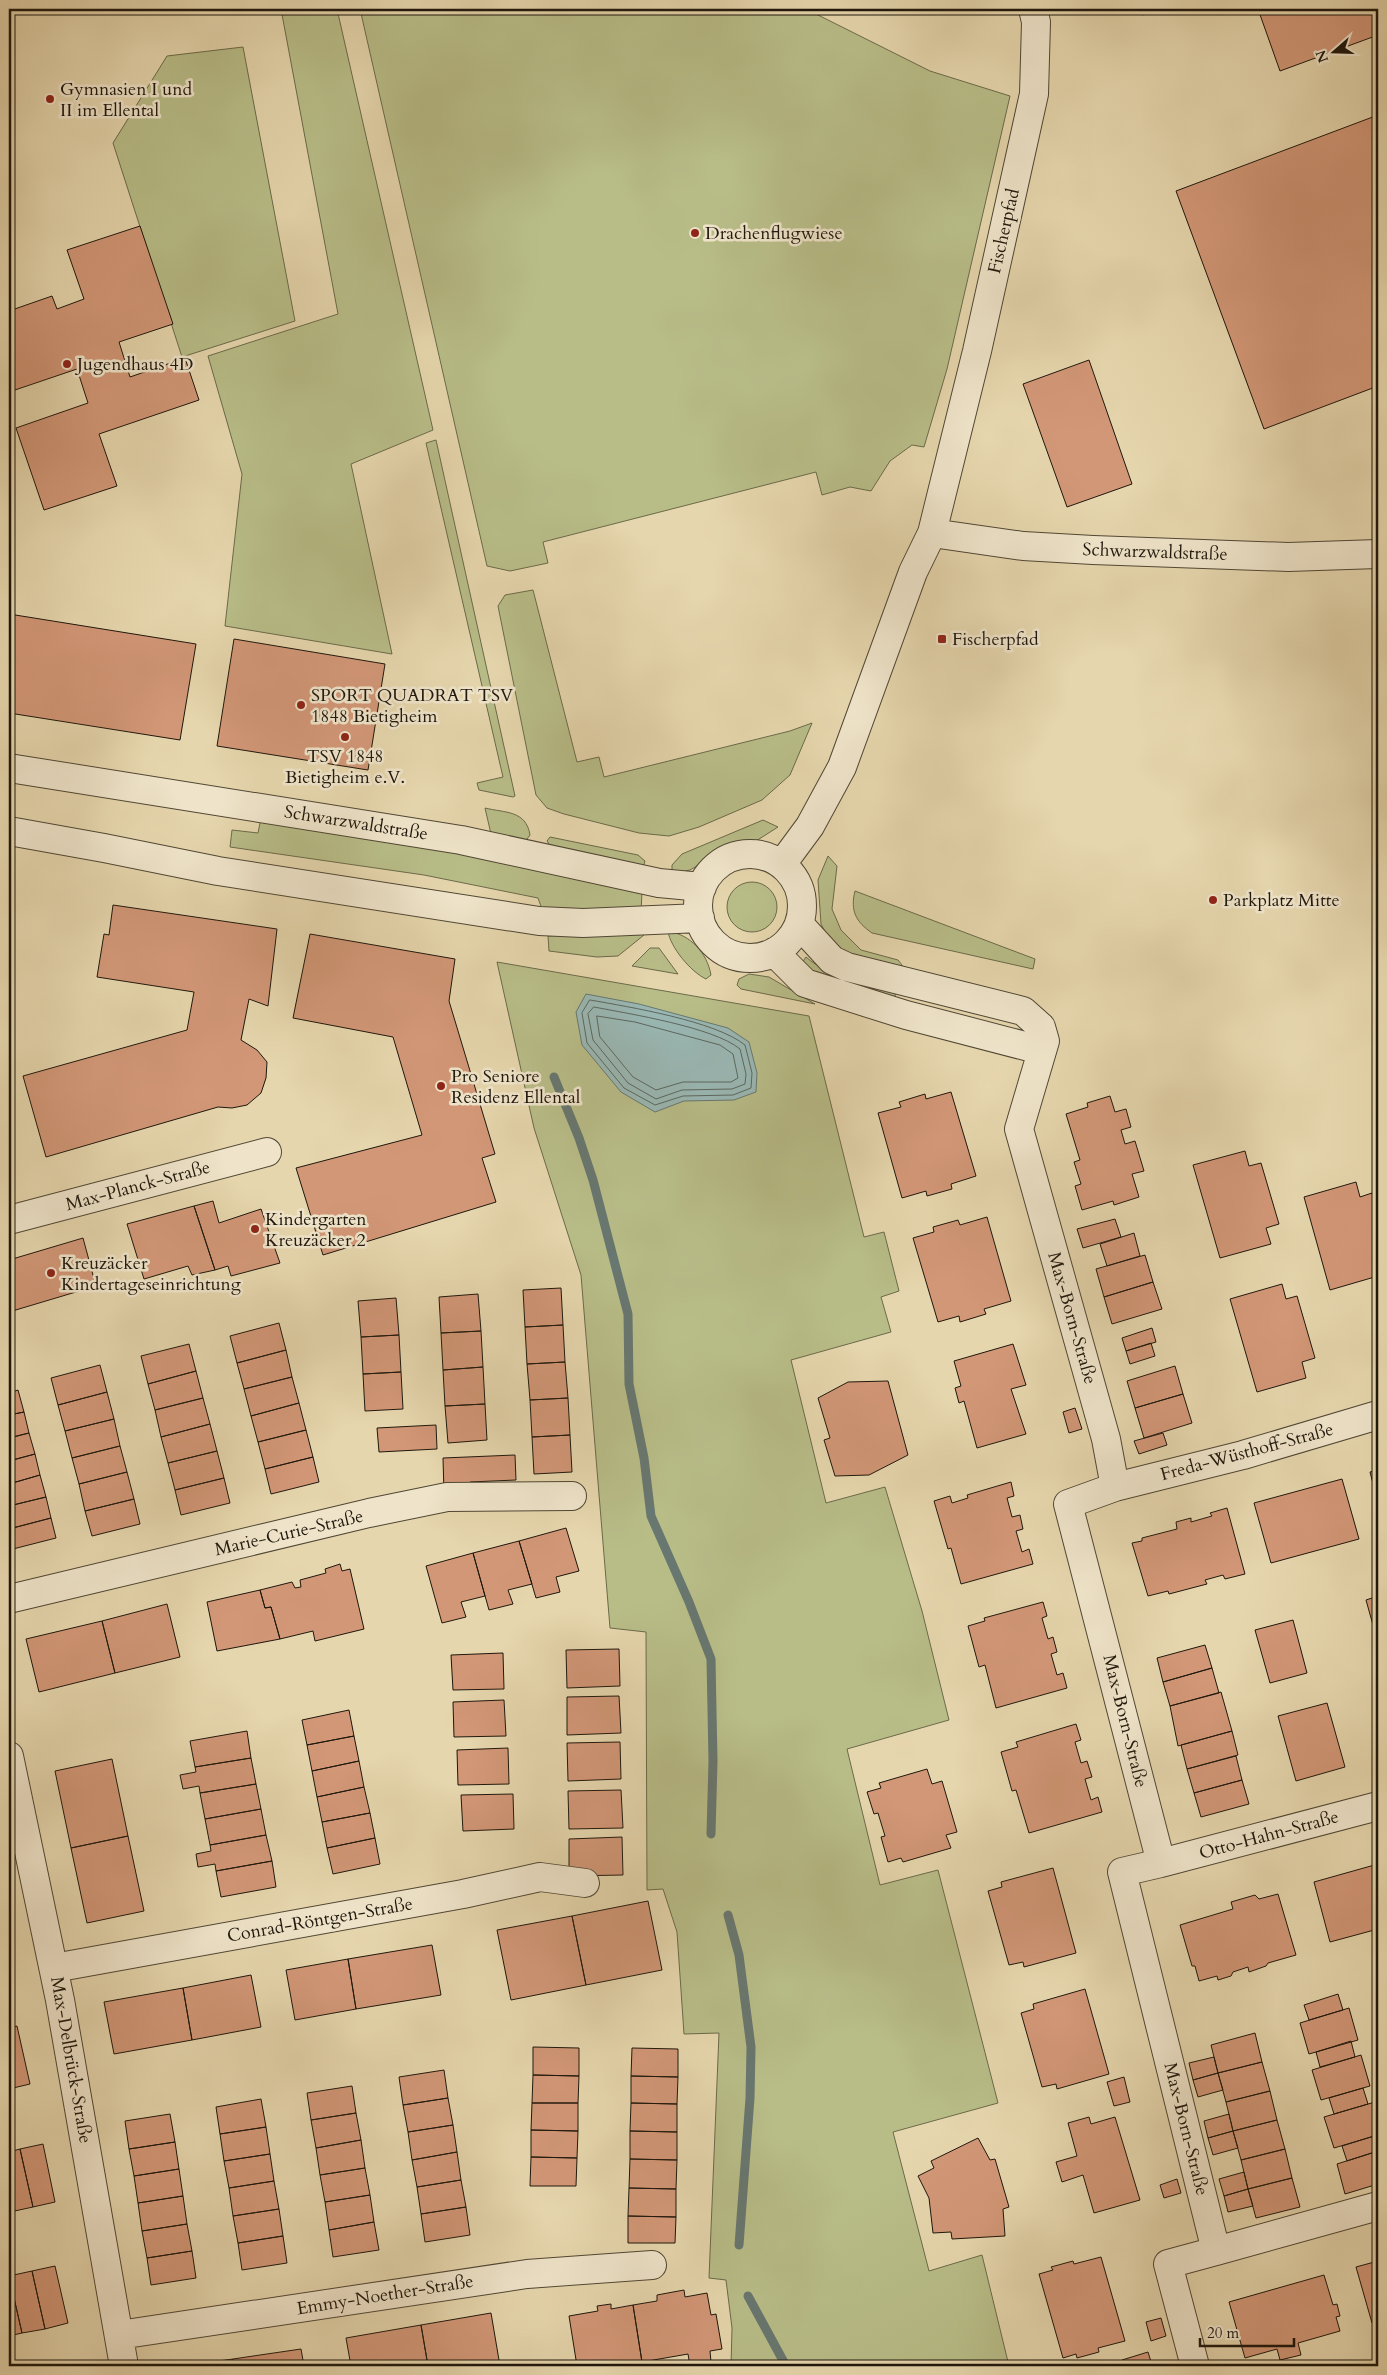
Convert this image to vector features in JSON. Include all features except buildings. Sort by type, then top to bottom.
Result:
[{"type":"street","name":"Fischerpfad","points":[[782,864],[810,826],[842,768],[913,572],[932,533],[977,351],[1034,94],[1036,22],[1034,9]]},
{"type":"street","name":"Schwarzwaldstraße","points":[[932,533],[1024,546],[1093,550],[1288,557],[1378,554]]},
{"type":"street","name":"Schwarzwaldstraße","points":[[9,768],[461,840],[659,883],[702,887]]},
{"type":"street","points":[[9,831],[218,871],[539,920],[583,923],[700,918]]},
{"type":"street","points":[[746,854],[765,856],[782,864],[793,876],[800,892],[802,908],[799,924],[790,940],[774,952],[760,957],[744,957],[729,953],[716,944],[706,932],[700,918],[699,902],[702,887],[712,871],[727,859],[746,854]]},
{"type":"street","name":"Max-Born-Straße","points":[[799,924],[832,960],[847,967],[1023,1010],[1041,1027],[1045,1041],[1019,1129],[1106,1439],[1115,1487],[1068,1504],[1161,1863],[1122,1872],[1216,2251]]},
{"type":"street","points":[[774,952],[805,983],[906,1015],[1029,1047],[1042,1048]]},
{"type":"street","name":"Max-Planck-Straße","points":[[9,1220],[267,1152]]},
{"type":"street","name":"Freda-Wüsthoff-Straße","points":[[1115,1487],[1243,1455],[1378,1416]]},
{"type":"street","name":"Marie-Curie-Straße","points":[[9,1599],[369,1513],[447,1497],[572,1496]]},
{"type":"street","name":"Max-Delbrück-Straße","points":[[9,1756],[54,1968],[83,2122],[124,2366]]},
{"type":"street","name":"Otto-Hahn-Straße","points":[[1161,1863],[1378,1806]]},
{"type":"street","name":"Conrad-Röntgen-Straße","points":[[54,1968],[454,1895],[540,1877],[585,1883]]},
{"type":"street","points":[[1195,2366],[1168,2264],[1378,2206]]},
{"type":"street","name":"Emmy-Noether-Straße","points":[[119,2335],[527,2274],[652,2265]]},
{"type":"green space","points":[[281,9],[337,9],[433,430],[351,464],[392,654],[225,626],[242,474],[208,356],[338,314]]},
{"type":"green space","name":"Drachenflugwiese","points":[[360,9],[806,9],[930,71],[1010,96],[947,369],[924,447],[912,445],[890,461],[871,491],[850,487],[822,495],[816,472],[543,542],[548,563],[510,571],[487,566]]},
{"type":"green space","points":[[243,47],[295,321],[182,357],[113,143],[167,56]]},
{"type":"green space","points":[[436,440],[515,796],[513,797],[479,790],[477,783],[503,777],[426,443]]},
{"type":"green space","points":[[533,590],[577,762],[599,757],[604,777],[790,731],[812,723],[790,775],[762,800],[699,827],[669,836],[639,833],[547,808],[536,795],[498,606],[505,595]]},
{"type":"green space","points":[[485,808],[514,814],[524,821],[530,835],[525,842],[491,834]]},
{"type":"green space","points":[[261,818],[450,848],[642,891],[641,913],[542,909],[538,898],[424,875],[230,847],[232,830],[258,833]]},
{"type":"green space","points":[[763,820],[778,827],[756,841],[732,846],[690,870],[672,874],[672,865],[682,854]]},
{"type":"green space","points":[[550,837],[638,855],[645,861],[642,871],[553,850],[547,841]]},
{"type":"green space","points":[[828,856],[837,866],[832,909],[841,930],[861,950],[898,960],[902,965],[902,972],[851,962],[832,945],[821,924],[818,880]]},
{"type":"green space","points":[[752,882],[762,884],[770,889],[775,897],[777,907],[775,917],[770,925],[762,930],[752,932],[742,930],[734,925],[729,917],[727,907],[729,897],[734,889],[742,884]]},
{"type":"green space","points":[[855,891],[1035,959],[1033,969],[872,933],[858,920],[853,904]]},
{"type":"green space","points":[[668,931],[684,936],[697,946],[706,959],[711,975],[706,979],[688,965],[677,951]]},
{"type":"green space","points":[[644,932],[644,935],[618,956],[597,957],[549,951],[548,936]]},
{"type":"green space","points":[[650,948],[659,948],[678,974],[632,966]]},
{"type":"green space","points":[[806,957],[837,975],[896,988],[894,1006],[800,966]]},
{"type":"green space","points":[[497,962],[809,1016],[864,1237],[884,1232],[899,1291],[881,1297],[891,1332],[791,1360],[826,1503],[885,1487],[922,1611],[949,1720],[847,1749],[880,1885],[938,1870],[998,2103],[893,2132],[929,2271],[982,2255],[1009,2366],[731,2366],[732,2328],[726,2280],[709,2278],[719,2033],[684,2034],[677,1932],[663,1889],[647,1890],[646,1632],[610,1628],[581,1275],[534,1128]]},
{"type":"green space","points":[[749,974],[769,977],[815,1004],[741,989],[737,985],[739,979]]},
{"type":"water","points":[[586,994],[639,1004],[728,1028],[749,1042],[757,1073],[756,1092],[734,1100],[684,1101],[655,1112],[621,1092],[582,1045],[576,1012]]},
{"type":"waterway","points":[[554,1077],[579,1138],[593,1180],[628,1314],[629,1384],[644,1458],[651,1516],[689,1602],[711,1659],[713,1761],[711,1834]]},
{"type":"waterway","points":[[728,1915],[739,1955],[751,2047],[750,2098],[739,2245]]},
{"type":"waterway","points":[[748,2296],[786,2366]]},
{"type":"place","name":"Gymnasien I und II im Ellental","points":[[50,99]]},
{"type":"place","name":"Drachenflugwiese","points":[[695,233]]},
{"type":"place","name":"Jugendhaus 4D","points":[[67,364]]},
{"type":"place","name":"Fischerpfad","points":[[942,639]]},
{"type":"place","name":"SPORT QUADRAT TSV 1848 Bietigheim","points":[[301,705]]},
{"type":"place","name":"TSV 1848 Bietigheim e.V.","points":[[345,737]]},
{"type":"place","name":"Parkplatz Mitte","points":[[1213,900]]},
{"type":"place","name":"Pro Seniore Residenz Ellental","points":[[441,1086]]},
{"type":"place","name":"Kindergarten Kreuzäcker 2","points":[[255,1229]]},
{"type":"place","name":"Kreuzäcker Kindertageseinrichtung","points":[[51,1273]]}]
